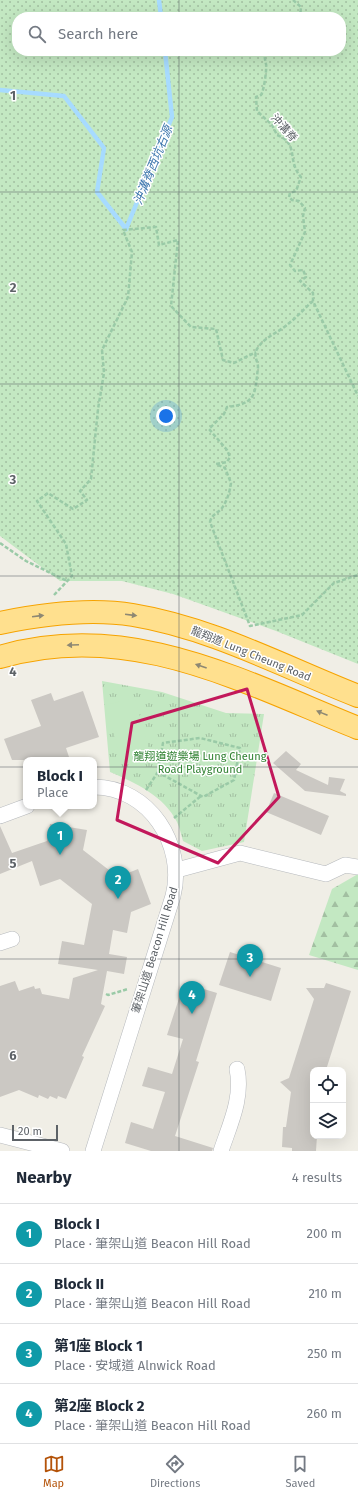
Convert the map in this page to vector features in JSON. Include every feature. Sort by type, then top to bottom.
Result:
[{"type":"highway","name":"龍翔道 Lung Cheung Road","points":[[0,623],[57,614],[92,612],[131,615],[172,623],[209,635],[358,696]]},
{"type":"highway","points":[[0,657],[35,649],[67,645],[102,645],[146,650],[223,674],[358,728]]},
{"type":"street","name":"筆架山道 Beacon Hill Road","points":[[93,1151],[173,896],[177,870],[172,848],[167,835],[162,825],[148,810],[120,792],[97,788]]},
{"type":"street","points":[[0,816],[23,807]]},
{"type":"street","points":[[177,870],[240,853],[326,874],[344,865],[358,867]]},
{"type":"street","points":[[222,1151],[238,1101],[239,1085],[237,1069]]},
{"type":"street","points":[[0,1135],[62,1151]]},
{"type":"path","points":[[293,0],[301,7],[300,12]]},
{"type":"path","name":"沖溝脊","points":[[264,56],[267,65],[264,77],[265,82],[261,95],[256,97],[257,111],[272,125],[277,135],[283,138],[290,145],[295,172],[301,177],[296,191],[289,194],[291,199],[299,201],[305,208],[303,216],[305,232],[290,265],[295,271],[303,270],[306,277],[300,281],[313,293],[313,301]]},
{"type":"path","points":[[54,595],[72,576],[66,544],[37,501],[48,493],[74,509],[87,500],[80,491],[91,479],[98,409],[104,373],[102,350],[128,297],[132,252],[123,230],[156,227],[159,245],[178,240],[171,306],[191,327],[216,329],[223,360],[234,363],[256,352],[263,342],[288,325],[313,301],[358,396]]},
{"type":"path","points":[[256,352],[258,365],[256,383],[250,400],[245,404],[227,407],[224,414],[209,429],[227,450],[230,457],[227,462],[216,464],[225,468],[231,482],[225,503],[221,509],[212,516],[210,522],[250,626],[302,615],[334,583],[358,575]]},
{"type":"path","points":[[0,543],[26,561],[67,582]]},
{"type":"path","points":[[145,792],[158,772],[163,743],[200,738],[240,748],[234,780],[203,797],[201,796],[174,818]]},
{"type":"path","points":[[158,772],[201,796]]},
{"type":"path","points":[[106,994],[108,995],[132,988]]},
{"type":"highlighted area","points":[[247,689],[279,797],[218,863],[117,820],[132,723]]},
{"type":"green space","points":[[0,0],[358,0],[358,664],[276,631],[173,594],[122,581],[60,581],[0,536]]},
{"type":"green space","name":"龍翔道遊樂場 Lung Cheung Road Playground","points":[[102,681],[162,692],[226,713],[264,714],[244,842],[202,851],[183,841],[177,822],[165,805],[157,798],[130,781],[110,772]]},
{"type":"green space","points":[[135,698],[149,750],[120,757],[106,705]]},
{"type":"green space","points":[[358,874],[358,970],[309,955],[332,889]]},
{"type":"building","points":[[83,691],[99,737],[66,748],[69,757],[23,757],[23,760],[12,760],[4,739],[41,726],[31,700],[51,693],[54,701]]},
{"type":"building","points":[[286,751],[301,764],[296,770],[328,785],[329,777],[345,779],[340,791],[346,794],[346,796],[305,791],[273,763]]},
{"type":"building","points":[[274,793],[329,816],[321,835],[266,812]]},
{"type":"building","points":[[50,824],[87,830],[83,850],[118,877],[138,869],[151,904],[131,912],[127,933],[113,930],[109,954],[127,957],[124,974],[107,971],[101,1004],[105,1006],[82,1056],[84,1057],[66,1099],[58,1096],[57,1099],[50,1096],[48,1099],[39,1095],[38,1098],[19,1090],[0,1097],[0,986],[15,981],[19,991],[34,986],[35,989],[40,988],[42,994],[69,999],[73,978],[98,970],[58,964],[62,941],[84,945],[92,904],[60,879],[40,886],[32,861],[0,874],[0,826],[12,853],[47,841]]},
{"type":"building","points":[[230,952],[281,968],[271,1001],[219,985]]},
{"type":"building","points":[[184,983],[217,993],[196,1061],[199,1062],[175,1136],[213,1148],[212,1151],[151,1151],[125,1143],[131,1122],[153,1129],[165,1092],[142,1086],[148,1067],[172,1074],[183,1039],[167,1035]]},
{"type":"building","points":[[326,983],[351,991],[327,1067],[310,1067],[310,1139],[317,1139],[316,1151],[292,1151],[292,1148],[282,1147],[283,1127],[286,1127],[291,1092],[280,1082],[289,1078],[314,999],[306,988],[324,988]]},
{"type":"waterway","name":"沖溝脊西坑右源","points":[[159,0],[160,12]]},
{"type":"waterway","name":"沖溝脊西坑右源","points":[[126,229],[172,117],[166,56]]},
{"type":"waterway","points":[[0,90],[64,96],[104,148],[97,192],[126,229]]},
{"type":"place","name":"Block I","points":[[60,855]]},
{"type":"place","name":"Block II","points":[[118,899]]},
{"type":"place","name":"第1座 Block 1","points":[[250,977]]},
{"type":"place","name":"第2座 Block 2","points":[[192,1014]]}]
